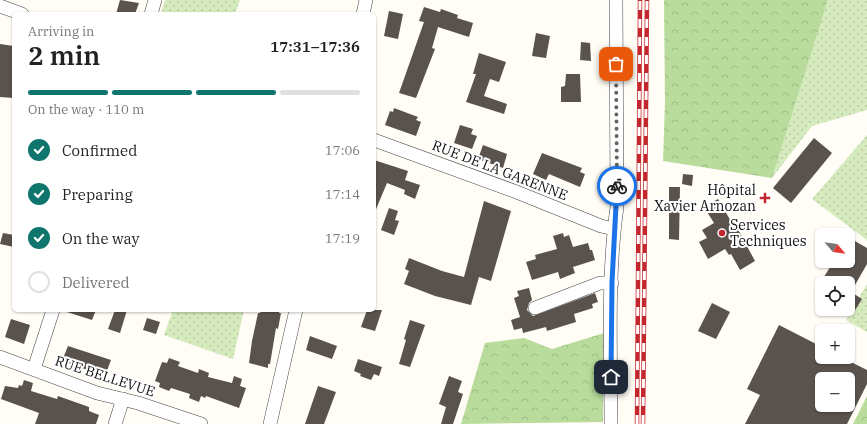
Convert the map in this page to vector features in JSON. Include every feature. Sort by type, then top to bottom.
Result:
[{"type":"street","points":[[152,12],[155,0]]},
{"type":"street","points":[[363,12],[366,0]]},
{"type":"street","points":[[611,424],[612,282],[614,229],[617,207],[616,0]]},
{"type":"street","points":[[0,6],[16,12]]},
{"type":"street","name":"RUE DE LA GARENNE","points":[[376,141],[514,191],[601,226],[614,229]]},
{"type":"street","points":[[535,308],[600,283],[612,282]]},
{"type":"street","points":[[34,369],[52,312]]},
{"type":"street","points":[[270,424],[296,312]]},
{"type":"street","name":"RUE BELLEVUE","points":[[0,357],[97,393],[123,399],[201,424]]},
{"type":"street","points":[[115,424],[123,399]]},
{"type":"green space","points":[[165,0],[240,0],[236,12],[162,12]]},
{"type":"green space","points":[[664,0],[828,0],[772,178],[663,161],[665,102]]},
{"type":"green space","points":[[828,0],[867,0],[867,110],[812,126],[772,178]]},
{"type":"green space","points":[[867,135],[867,240],[855,231],[855,228],[851,228],[812,199]]},
{"type":"green space","points":[[867,284],[867,332],[846,320],[848,316],[855,316],[855,305]]},
{"type":"green space","points":[[172,312],[244,312],[233,359],[164,335]]},
{"type":"green space","points":[[604,333],[603,422],[461,424],[485,343],[524,338],[552,349]]},
{"type":"green space","points":[[867,396],[867,424],[853,424]]},
{"type":"building","points":[[120,0],[139,3],[136,12],[117,12]]},
{"type":"building","points":[[424,7],[440,12],[441,9],[458,15],[457,18],[473,23],[469,37],[438,27],[432,48],[435,49],[416,98],[399,93],[424,22],[419,21]]},
{"type":"building","points":[[389,11],[403,14],[398,39],[384,36]]},
{"type":"building","points":[[536,33],[550,36],[546,58],[532,56]]},
{"type":"building","points":[[581,42],[590,43],[591,61],[580,60]]},
{"type":"building","points":[[0,44],[12,46],[12,98],[0,97]]},
{"type":"building","points":[[479,53],[506,62],[499,82],[490,79],[484,96],[507,104],[504,114],[466,102],[476,74],[473,74]]},
{"type":"building","points":[[566,74],[580,74],[581,102],[561,102],[561,87],[565,86]]},
{"type":"building","points":[[394,108],[418,117],[416,120],[421,122],[416,136],[385,125],[390,111],[393,112]]},
{"type":"building","points":[[460,125],[473,129],[471,134],[477,136],[472,149],[454,143]]},
{"type":"building","points":[[814,138],[832,153],[791,203],[773,188]]},
{"type":"building","points":[[483,145],[507,154],[503,168],[478,159]]},
{"type":"building","points":[[542,153],[582,168],[580,172],[585,174],[580,187],[549,174],[546,180],[533,174]]},
{"type":"building","points":[[376,161],[408,171],[405,180],[420,185],[415,199],[404,194],[405,190],[387,183],[376,209]]},
{"type":"building","points":[[683,174],[693,175],[692,186],[682,184]]},
{"type":"building","points":[[669,187],[680,187],[679,240],[669,239]]},
{"type":"building","name":"Services Techniques","points":[[718,199],[732,223],[734,222],[755,261],[740,270],[731,254],[729,255],[725,249],[708,259],[699,242],[707,238],[702,230],[714,223],[704,207]]},
{"type":"building","points":[[484,201],[511,211],[491,281],[479,277],[471,305],[435,296],[404,284],[409,271],[405,269],[409,258],[442,271],[464,277]]},
{"type":"building","points":[[389,208],[398,211],[395,220],[399,221],[394,235],[381,230]]},
{"type":"building","points":[[3,233],[12,235],[12,247],[0,244]]},
{"type":"building","points":[[563,233],[564,237],[569,235],[573,247],[588,243],[595,260],[573,267],[575,273],[560,279],[558,272],[532,280],[526,262],[536,259],[535,255],[557,249],[553,236]]},
{"type":"building","points":[[855,241],[867,248],[867,264],[855,285],[855,276],[824,276],[830,268],[855,268]]},
{"type":"building","points":[[529,288],[532,300],[529,303],[527,310],[533,316],[595,293],[598,302],[592,304],[593,308],[574,314],[576,322],[547,331],[546,327],[523,333],[522,328],[514,330],[511,320],[520,317],[514,298],[519,296],[517,291]]},
{"type":"building","points":[[855,295],[862,299],[855,310]]},
{"type":"building","points":[[712,303],[730,312],[716,339],[698,331]]},
{"type":"building","points":[[376,310],[382,310],[375,331],[361,327],[366,312],[376,312]]},
{"type":"building","points":[[67,312],[95,312],[92,320]]},
{"type":"building","points":[[114,312],[126,312],[120,333],[108,329]]},
{"type":"building","points":[[258,313],[281,313],[278,329],[276,328],[268,368],[249,363]]},
{"type":"building","points":[[147,318],[160,322],[156,334],[143,330]]},
{"type":"building","points":[[11,319],[30,325],[24,344],[5,337]]},
{"type":"building","points":[[410,320],[425,325],[410,367],[399,364],[406,340],[404,339]]},
{"type":"building","points":[[779,325],[815,343],[815,364],[855,364],[867,370],[867,384],[855,408],[855,372],[815,372],[815,412],[853,412],[847,424],[745,424],[760,395],[747,389]]},
{"type":"building","points":[[310,336],[337,346],[332,359],[306,350]]},
{"type":"building","points":[[68,346],[111,360],[105,376],[62,361]]},
{"type":"building","points":[[169,358],[180,362],[178,366],[198,373],[199,369],[209,373],[208,377],[232,383],[234,376],[242,379],[240,386],[246,388],[239,408],[206,396],[205,398],[201,396],[199,402],[189,398],[190,394],[171,388],[169,391],[159,387],[160,383],[155,381],[162,362],[167,363]]},
{"type":"building","points":[[358,359],[382,367],[379,376],[374,374],[371,380],[360,376],[361,374],[354,371]]},
{"type":"building","points":[[449,376],[462,381],[458,392],[463,394],[453,424],[441,424],[446,407],[439,404]]},
{"type":"building","points":[[24,380],[33,383],[31,391],[57,399],[58,396],[89,407],[89,411],[99,415],[96,424],[35,424],[39,413],[1,399],[5,386],[18,388],[19,385],[22,386]]},
{"type":"building","points":[[318,386],[336,392],[324,424],[305,424]]},
{"type":"railway","points":[[637,424],[640,0]]},
{"type":"railway","points":[[643,424],[647,0]]},
{"type":"way so far","points":[[616,64],[617,186]]},
{"type":"place","name":"Hôpital Xavier Arnozan","points":[[765,198]]},
{"type":"place","name":"Services Techniques","points":[[722,233]]},
{"type":"route","points":[[611,377],[612,282],[617,186]]}]
